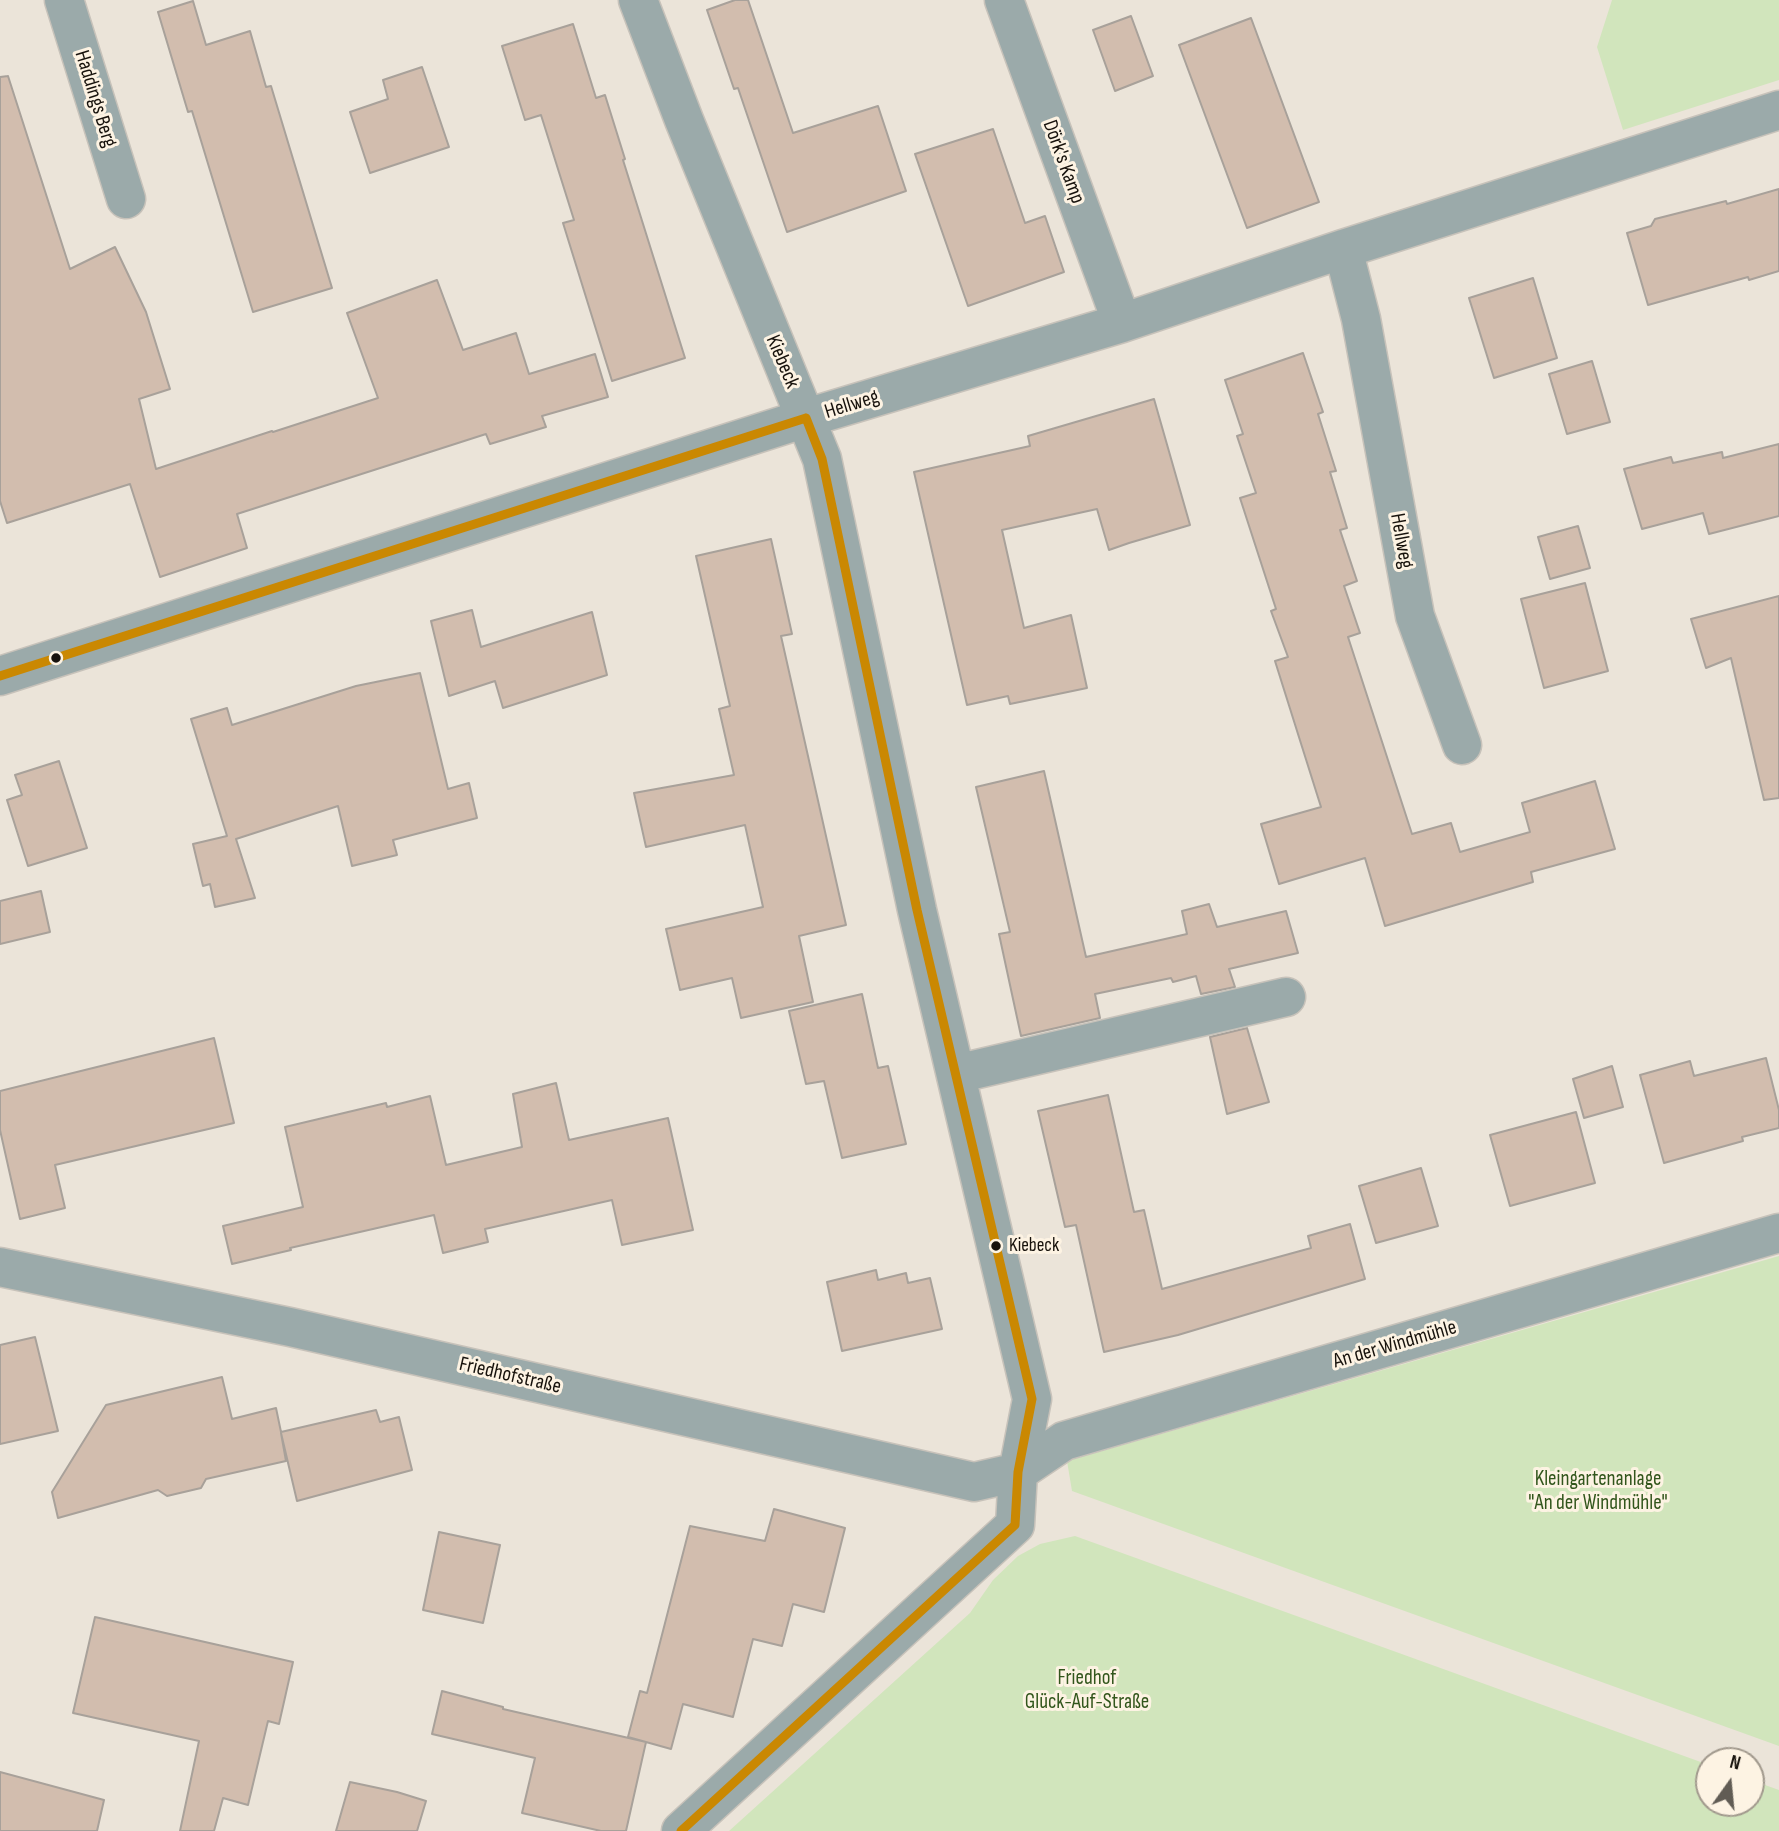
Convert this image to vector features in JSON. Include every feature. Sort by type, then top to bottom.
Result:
[{"type":"street","name":"Haddings Berg","points":[[64,0],[126,199]]},
{"type":"street","name":"Kiebeck","points":[[638,0],[822,459],[917,910],[1032,1399],[1018,1472],[1016,1525],[681,1831]]},
{"type":"street","name":"Dörk's Kamp","points":[[1004,0],[1122,323]]},
{"type":"street","name":"Hellweg","points":[[0,676],[806,418],[1122,323],[1343,249],[1779,110]]},
{"type":"street","name":"Hellweg","points":[[1343,249],[1361,318],[1415,616],[1462,745]]},
{"type":"street","points":[[956,1074],[1286,997]]},
{"type":"street","name":"An der Windmühle","points":[[1018,1472],[1065,1441],[1779,1233]]},
{"type":"street","name":"Friedhofstraße","points":[[0,1267],[290,1327],[974,1482],[1018,1472]]},
{"type":"green space","points":[[1612,0],[1779,0],[1779,80],[1623,130],[1597,47]]},
{"type":"green space","name":"Kleingartenanlage \"An der Windmühle\"","points":[[1779,1256],[1779,1746],[1072,1491],[1067,1461]]},
{"type":"green space","name":"Friedhof Glück-Auf-Straße","points":[[1075,1536],[1695,1760],[1695,1817],[1765,1817],[1765,1785],[1779,1790],[1779,1831],[729,1831],[970,1613],[993,1580],[1018,1556],[1040,1544]]},
{"type":"building","points":[[735,0],[748,0],[793,133],[878,106],[906,191],[787,232],[738,88],[734,89],[707,10]]},
{"type":"building","points":[[193,1],[206,45],[250,31],[266,87],[271,86],[332,288],[253,312],[192,111],[188,112],[158,12]]},
{"type":"building","points":[[1131,16],[1153,76],[1115,91],[1093,30]]},
{"type":"building","points":[[1251,18],[1319,202],[1247,228],[1179,45]]},
{"type":"building","points":[[573,24],[596,98],[605,95],[685,358],[612,381],[563,223],[574,220],[541,115],[525,120],[502,46]]},
{"type":"building","points":[[422,67],[449,147],[370,173],[350,112],[388,99],[383,80]]},
{"type":"building","points":[[8,76],[70,269],[115,247],[146,312],[170,389],[139,399],[156,469],[378,398],[347,313],[437,280],[463,350],[516,333],[529,374],[595,354],[608,397],[542,416],[546,427],[490,444],[486,434],[237,514],[247,548],[160,577],[130,484],[7,523],[0,501],[0,77]]},
{"type":"building","points":[[993,129],[1025,223],[1045,216],[1064,272],[968,306],[915,154]]},
{"type":"building","points":[[1779,189],[1779,271],[1648,305],[1627,233],[1651,226],[1655,219],[1726,201],[1727,204]]},
{"type":"building","points":[[1533,278],[1557,358],[1494,378],[1469,298]]},
{"type":"building","points":[[1303,353],[1323,412],[1318,414],[1336,471],[1330,472],[1347,528],[1340,530],[1357,581],[1344,586],[1360,633],[1348,637],[1412,834],[1451,823],[1460,852],[1530,832],[1522,803],[1595,781],[1615,849],[1531,872],[1533,882],[1385,926],[1365,858],[1279,884],[1261,824],[1321,807],[1275,661],[1288,657],[1271,611],[1276,609],[1240,498],[1256,493],[1237,436],[1243,434],[1225,380]]},
{"type":"building","points":[[1592,361],[1610,422],[1567,434],[1549,374]]},
{"type":"building","points":[[1154,399],[1190,525],[1109,550],[1097,509],[1002,530],[1024,628],[1071,615],[1087,688],[1010,704],[1008,696],[967,705],[914,472],[1030,446],[1028,436]]},
{"type":"building","points":[[1779,444],[1779,516],[1709,534],[1703,513],[1642,529],[1624,469],[1671,457],[1673,463],[1722,452],[1723,458]]},
{"type":"building","points":[[1578,526],[1590,568],[1550,579],[1538,537]]},
{"type":"building","points":[[771,539],[792,634],[781,636],[846,925],[799,936],[813,1002],[741,1018],[732,978],[680,990],[666,929],[763,907],[745,825],[646,847],[634,793],[734,775],[719,709],[730,706],[696,556]]},
{"type":"building","points":[[1585,583],[1608,671],[1544,688],[1521,599]]},
{"type":"building","points":[[1779,596],[1779,798],[1764,800],[1731,658],[1706,668],[1691,619]]},
{"type":"building","points":[[472,610],[481,647],[592,612],[607,675],[503,708],[495,681],[449,696],[431,621]]},
{"type":"building","points":[[420,673],[448,789],[469,783],[477,818],[393,840],[397,855],[352,866],[338,806],[236,839],[255,898],[215,907],[210,884],[203,886],[193,844],[227,836],[191,719],[227,708],[232,725],[356,686]]},
{"type":"building","points":[[59,761],[87,848],[28,866],[7,800],[22,795],[15,775]]},
{"type":"building","points":[[1044,771],[1086,957],[1187,934],[1182,911],[1209,904],[1217,927],[1286,911],[1298,953],[1229,969],[1235,987],[1201,994],[1196,976],[1173,982],[1171,978],[1095,994],[1100,1018],[1021,1036],[999,934],[1010,932],[976,787]]},
{"type":"building","points":[[41,891],[50,932],[0,944],[0,901]]},
{"type":"building","points":[[862,994],[878,1068],[888,1066],[906,1144],[842,1158],[824,1081],[806,1084],[789,1011]]},
{"type":"building","points":[[1247,1028],[1269,1102],[1227,1114],[1210,1037]]},
{"type":"building","points":[[214,1038],[234,1123],[55,1165],[65,1208],[20,1219],[0,1130],[0,1091]]},
{"type":"building","points":[[1766,1058],[1779,1110],[1779,1128],[1742,1137],[1743,1141],[1664,1163],[1640,1075],[1690,1061],[1694,1076]]},
{"type":"building","points":[[1612,1066],[1623,1107],[1584,1118],[1573,1079]]},
{"type":"building","points":[[556,1083],[569,1140],[668,1118],[693,1230],[622,1245],[612,1200],[485,1229],[488,1242],[443,1253],[434,1215],[232,1264],[223,1226],[303,1207],[285,1127],[386,1103],[387,1107],[430,1096],[446,1165],[522,1147],[513,1094]]},
{"type":"building","points":[[1108,1095],[1134,1212],[1144,1210],[1162,1289],[1311,1248],[1308,1236],[1350,1224],[1365,1279],[1178,1335],[1104,1352],[1076,1225],[1065,1227],[1038,1111]]},
{"type":"building","points":[[1576,1112],[1595,1183],[1510,1206],[1490,1135]]},
{"type":"building","points":[[1421,1168],[1438,1226],[1376,1243],[1359,1186]]},
{"type":"building","points":[[876,1270],[878,1280],[906,1273],[908,1283],[930,1278],[942,1329],[842,1351],[827,1282]]},
{"type":"building","points":[[35,1337],[58,1431],[0,1444],[0,1345]]},
{"type":"building","points":[[222,1377],[232,1419],[276,1408],[281,1432],[376,1410],[380,1422],[399,1417],[412,1470],[297,1501],[281,1433],[286,1461],[206,1479],[201,1488],[167,1496],[158,1490],[58,1518],[52,1492],[106,1405]]},
{"type":"building","points":[[774,1509],[845,1528],[824,1612],[793,1604],[782,1646],[753,1639],[733,1717],[683,1704],[671,1749],[628,1737],[640,1691],[647,1693],[690,1526],[765,1541]]},
{"type":"building","points":[[439,1532],[500,1545],[483,1623],[423,1610]]},
{"type":"building","points":[[95,1617],[293,1662],[279,1724],[268,1721],[248,1805],[223,1798],[214,1831],[180,1831],[199,1741],[73,1713]]},
{"type":"building","points":[[442,1691],[503,1709],[646,1742],[626,1831],[601,1831],[522,1813],[535,1758],[432,1734]]},
{"type":"building","points":[[0,1772],[104,1800],[97,1831],[0,1831]]},
{"type":"building","points":[[350,1782],[426,1801],[417,1831],[336,1831]]},
{"type":"transit line","points":[[0,676],[806,418]]},
{"type":"transit line","points":[[681,1831],[1015,1525],[1018,1472],[1032,1399],[917,910],[822,459],[806,418]]},
{"type":"place","name":"Kiebeck","points":[[996,1246]]}]
